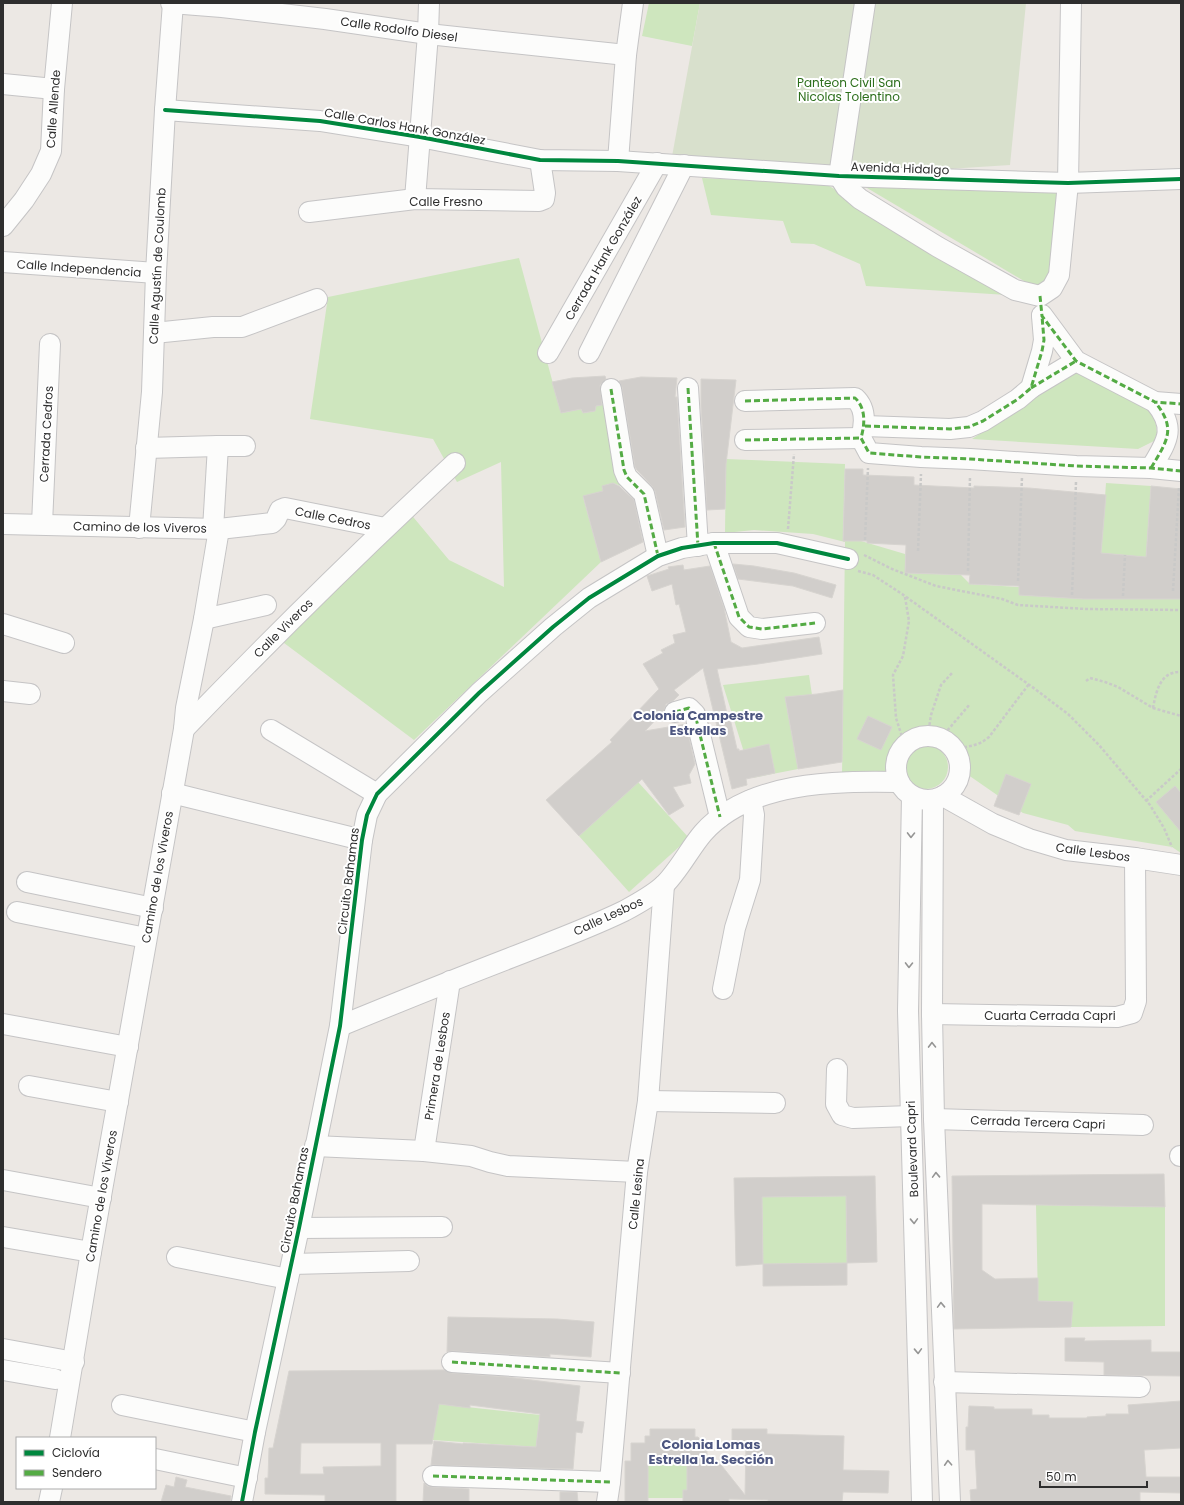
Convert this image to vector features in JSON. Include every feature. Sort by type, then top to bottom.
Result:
[{"type":"street","name":"Calle Allende","points":[[3,226],[24,200],[41,174],[51,151],[54,89],[62,3]]},
{"type":"street","name":"Calle Rodolfo Diesel","points":[[172,3],[325,11],[428,34],[626,55]]},
{"type":"street","name":"Calle Agustín de Coulomb","points":[[140,528],[152,392],[156,273],[172,3]]},
{"type":"street","points":[[415,200],[428,34],[429,3]]},
{"type":"street","points":[[618,161],[626,55],[633,3]]},
{"type":"street","points":[[865,3],[839,176],[846,187],[860,199],[938,247],[1015,290],[1040,296],[1052,288],[1059,275],[1068,183],[1071,3]]},
{"type":"street","points":[[3,84],[54,89]]},
{"type":"street","name":"Calle Carlos Hank González","points":[[165,110],[320,121],[420,137],[540,160],[618,161]]},
{"type":"street","name":"Calle Fresno","points":[[309,212],[415,200],[539,201],[544,199],[545,193],[540,160]]},
{"type":"street","name":"Avenida Hidalgo","points":[[618,161],[839,176],[1068,183],[1181,179]]},
{"type":"street","name":"Cerrada Hank González","points":[[548,352],[657,163]]},
{"type":"street","points":[[589,353],[684,165]]},
{"type":"street","name":"Calle Independencia","points":[[3,262],[156,273]]},
{"type":"street","points":[[1031,388],[1044,340],[1040,296]]},
{"type":"street","points":[[154,333],[242,327],[317,299]]},
{"type":"street","points":[[1042,316],[1076,361],[1154,402],[1181,404]]},
{"type":"street","name":"Cerrada Cedros","points":[[42,524],[50,344]]},
{"type":"street","points":[[745,440],[865,439],[969,427],[983,421],[1031,388],[1076,361]]},
{"type":"street","points":[[688,388],[706,545],[739,617],[749,627],[762,629],[815,622]]},
{"type":"street","points":[[611,389],[624,470],[630,480],[644,494],[658,556]]},
{"type":"street","points":[[745,401],[855,398],[861,404],[865,439]]},
{"type":"street","points":[[1151,468],[1162,449],[1168,432],[1165,416],[1154,402]]},
{"type":"street","points":[[865,439],[922,457],[1076,466],[1151,468],[1180,471]]},
{"type":"street","points":[[216,529],[218,446]]},
{"type":"street","points":[[146,448],[245,446]]},
{"type":"street","name":"Calle Viveros","points":[[184,730],[274,636],[385,528],[455,463]]},
{"type":"street","name":"Calle Cedros","points":[[216,529],[272,524],[280,510],[285,508],[385,528]]},
{"type":"street","name":"Camino de los Viveros","points":[[3,524],[216,529],[204,619],[186,708],[184,730],[91,1252],[74,1362],[60,1437]]},
{"type":"street","name":"Circuito Bahamas","points":[[242,1502],[255,1432],[290,1272],[340,1026],[362,840],[367,815],[377,794],[479,693],[553,627],[589,598],[658,556],[682,548],[706,545],[777,543],[848,559]]},
{"type":"street","points":[[204,619],[266,605]]},
{"type":"street","points":[[3,624],[64,643]]},
{"type":"street","points":[[3,691],[30,694]]},
{"type":"street","points":[[675,712],[689,708],[695,714],[720,817]]},
{"type":"street","points":[[271,730],[377,794]]},
{"type":"street","points":[[917,737],[941,740],[960,760],[961,770],[958,781],[952,790],[938,798],[922,800],[912,796],[904,790],[899,782],[896,771],[896,760],[900,750],[908,742],[917,737]]},
{"type":"street","name":"Calle Lesbos","points":[[340,1026],[579,931],[644,900],[664,885],[703,833],[720,817],[750,800],[792,787],[831,783],[899,782]]},
{"type":"street","points":[[172,793],[362,840]]},
{"type":"street","name":"Boulevard Capri","points":[[912,796],[908,1011],[922,1502]]},
{"type":"street","name":"Calle Lesbos","points":[[938,798],[1029,839],[1066,850],[1180,865]]},
{"type":"street","name":"Boulevard Capri","points":[[938,798],[932,1014],[934,1119],[950,1502]]},
{"type":"street","points":[[723,989],[735,928],[750,880],[754,815],[750,800]]},
{"type":"street","name":"Cuarta Cerrada Capri","points":[[932,1014],[1117,1017],[1132,1013],[1136,1001],[1135,858]]},
{"type":"street","points":[[27,882],[153,908]]},
{"type":"street","name":"Calle Lesina","points":[[607,1502],[620,1373],[637,1172],[648,1101],[664,885]]},
{"type":"street","points":[[18,912],[146,938]]},
{"type":"street","name":"Primera de Lesbos","points":[[424,1151],[450,981]]},
{"type":"street","points":[[3,1024],[128,1047]]},
{"type":"street","points":[[837,1069],[836,1104],[842,1115],[853,1118],[911,1116]]},
{"type":"street","points":[[29,1086],[118,1102]]},
{"type":"street","points":[[648,1101],[775,1103]]},
{"type":"street","name":"Cerrada Tercera Capri","points":[[934,1119],[1143,1125]]},
{"type":"street","points":[[315,1146],[424,1151],[471,1156],[508,1166],[637,1172]]},
{"type":"street","points":[[3,1180],[101,1198]]},
{"type":"street","points":[[299,1228],[442,1227]]},
{"type":"street","points":[[3,1237],[91,1252]]},
{"type":"street","points":[[177,1258],[290,1272],[409,1261]]},
{"type":"street","points":[[3,1349],[74,1362]]},
{"type":"street","points":[[452,1362],[620,1373]]},
{"type":"street","points":[[3,1370],[55,1379]]},
{"type":"street","points":[[944,1382],[1140,1387]]},
{"type":"street","points":[[122,1405],[255,1432]]},
{"type":"street","points":[[156,1459],[247,1478]]},
{"type":"street","points":[[433,1476],[610,1482]]},
{"type":"street","points":[[49,1502],[52,1489]]},
{"type":"path","points":[[865,439],[865,540]]},
{"type":"path","points":[[787,545],[795,440]]},
{"type":"path","points":[[918,551],[922,457]]},
{"type":"path","points":[[968,571],[970,459]]},
{"type":"path","points":[[1018,581],[1022,462]]},
{"type":"path","points":[[1072,595],[1076,466]]},
{"type":"path","points":[[1173,591],[1180,471]]},
{"type":"path","points":[[1180,865],[1164,828],[1146,801],[1099,745],[1068,714],[1029,684],[873,575],[844,567],[852,550],[892,569],[936,586],[1002,599],[1018,605],[1086,609],[1181,610]]},
{"type":"path","points":[[1123,596],[1126,555]]},
{"type":"path","points":[[905,596],[909,621],[903,656],[892,675],[896,718],[905,746]]},
{"type":"path","points":[[1153,708],[1158,684],[1171,674],[1181,672]]},
{"type":"path","points":[[941,740],[931,714],[941,685],[952,673]]},
{"type":"path","points":[[1086,681],[1090,678],[1105,682],[1153,708],[1181,716]]},
{"type":"path","points":[[941,740],[973,746],[983,743],[1029,684]]},
{"type":"path","points":[[941,740],[970,704]]},
{"type":"path","points":[[1146,801],[1181,769]]},
{"type":"green space","points":[[649,3],[700,3],[692,46],[642,36]]},
{"type":"green space","name":"Panteon Civil San Nicolas Tolentino","points":[[700,3],[1026,3],[1010,165],[839,176],[671,162]]},
{"type":"green space","points":[[702,178],[826,184],[1007,295],[866,286],[860,264],[814,244],[791,243],[783,221],[711,215]]},
{"type":"green space","points":[[1060,184],[1053,265],[1043,287],[1034,287],[862,185]]},
{"type":"green space","points":[[519,258],[561,413],[581,409],[583,413],[595,411],[596,406],[611,403],[621,486],[613,483],[603,491],[583,497],[601,562],[414,740],[280,640],[409,512],[449,560],[504,587],[501,462],[457,482],[433,439],[310,419],[328,297]]},
{"type":"green space","points":[[1074,371],[1084,374],[1142,401],[1155,419],[1157,433],[1154,441],[1138,449],[972,439]]},
{"type":"green space","points":[[726,459],[845,464],[843,541],[861,541],[905,554],[905,573],[961,575],[970,584],[1019,587],[1019,595],[1084,599],[1181,599],[1181,853],[1172,847],[1075,831],[1068,825],[1023,813],[961,770],[960,760],[956,750],[950,743],[936,736],[920,736],[912,739],[906,744],[900,750],[896,760],[895,771],[842,775],[845,542],[813,534],[754,530],[725,533]]},
{"type":"green space","points":[[1106,483],[1151,486],[1146,557],[1101,553]]},
{"type":"green space","points":[[809,675],[812,695],[785,697],[798,769],[752,778],[723,685]]},
{"type":"green space","points":[[922,745],[930,745],[942,751],[948,763],[948,771],[942,783],[930,789],[922,789],[910,783],[904,771],[904,763],[910,751]]},
{"type":"green space","points":[[638,782],[689,838],[629,892],[579,836]]},
{"type":"green space","points":[[846,1196],[847,1263],[763,1264],[762,1197]]},
{"type":"green space","points":[[1036,1205],[1165,1207],[1165,1326],[1071,1327],[1072,1302],[1038,1301]]},
{"type":"green space","points":[[442,1389],[439,1404],[540,1415],[536,1447],[433,1440],[432,1444],[378,1443],[379,1393]]},
{"type":"green space","points":[[648,1461],[687,1461],[687,1490],[683,1490],[683,1498],[648,1498]]},
{"type":"building","points":[[605,376],[606,379],[600,385],[602,405],[596,406],[595,411],[583,413],[581,409],[561,413],[552,382],[572,378]]},
{"type":"building","points":[[641,377],[677,378],[675,397],[677,397],[685,527],[664,530],[655,491],[635,467],[622,387],[619,381]]},
{"type":"building","points":[[701,379],[736,380],[726,464],[725,509],[707,510],[701,406]]},
{"type":"building","points":[[845,469],[863,469],[863,475],[914,477],[914,485],[974,488],[974,486],[1029,488],[1106,495],[1101,553],[1146,557],[1151,486],[1181,489],[1181,599],[1084,599],[1019,595],[1019,586],[969,584],[970,575],[905,573],[906,545],[867,543],[867,541],[843,541]]},
{"type":"building","points":[[613,483],[619,486],[634,500],[643,542],[601,562],[583,496],[603,491],[602,486]]},
{"type":"building","points":[[733,564],[794,573],[836,585],[832,598],[793,586],[738,579]]},
{"type":"building","points":[[683,565],[684,570],[710,566],[724,608],[731,642],[742,648],[819,637],[822,654],[717,669],[727,714],[729,714],[737,749],[739,749],[739,751],[769,744],[775,773],[746,779],[747,785],[732,789],[703,668],[674,690],[679,695],[673,701],[666,704],[664,711],[645,731],[686,724],[695,764],[689,775],[691,783],[673,787],[684,806],[669,815],[642,779],[579,836],[546,800],[612,742],[610,740],[659,689],[643,664],[663,653],[661,650],[675,643],[673,635],[686,632],[679,604],[676,605],[672,584],[652,591],[647,576],[669,569],[668,567]]},
{"type":"building","points":[[843,690],[842,762],[798,769],[785,697]]},
{"type":"building","points":[[868,716],[892,727],[881,750],[857,739]]},
{"type":"building","points":[[1006,774],[1031,784],[1019,815],[994,806]]},
{"type":"building","points":[[1175,786],[1181,793],[1181,832],[1156,802]]},
{"type":"building","points":[[1164,1174],[1165,1207],[982,1204],[982,1270],[995,1279],[1038,1278],[1038,1301],[1073,1302],[1071,1327],[954,1329],[952,1176]]},
{"type":"building","points":[[875,1176],[877,1262],[847,1263],[846,1196],[762,1197],[763,1264],[736,1266],[734,1178]]},
{"type":"building","points":[[847,1263],[847,1285],[763,1286],[763,1264]]},
{"type":"building","points":[[448,1317],[557,1319],[594,1322],[591,1357],[550,1354],[550,1357],[453,1351],[447,1352]]},
{"type":"building","points":[[1065,1338],[1085,1338],[1084,1341],[1151,1340],[1151,1352],[1181,1352],[1181,1376],[1104,1375],[1104,1362],[1065,1361]]},
{"type":"building","points":[[444,1370],[451,1373],[507,1377],[580,1386],[576,1421],[584,1422],[582,1433],[576,1432],[573,1469],[431,1465],[434,1441],[463,1444],[536,1447],[540,1414],[470,1405],[470,1408],[439,1404],[432,1444],[396,1444],[396,1502],[325,1502],[325,1495],[265,1494],[265,1478],[268,1478],[269,1448],[273,1448],[289,1371]],"holes":[[[301,1443],[381,1443],[381,1466],[323,1467],[324,1474],[300,1474]]]},
{"type":"building","points":[[1181,1401],[1181,1448],[1144,1450],[1146,1477],[1181,1477],[1181,1493],[1140,1492],[1140,1502],[971,1502],[970,1490],[977,1489],[975,1450],[966,1450],[966,1427],[968,1427],[969,1406],[994,1407],[994,1409],[1032,1409],[1032,1415],[1049,1415],[1049,1418],[1087,1418],[1106,1416],[1106,1414],[1129,1414],[1128,1405]]},
{"type":"building","points":[[650,1429],[695,1429],[695,1437],[698,1437],[707,1448],[707,1461],[718,1461],[745,1495],[746,1446],[732,1446],[732,1429],[767,1429],[767,1434],[844,1436],[843,1470],[889,1471],[888,1493],[843,1492],[842,1502],[768,1502],[768,1500],[729,1499],[729,1502],[683,1502],[683,1490],[687,1490],[687,1461],[648,1460],[648,1502],[625,1502],[625,1461],[631,1461],[631,1443],[645,1443],[645,1436],[650,1436]]},
{"type":"building","points":[[176,1477],[187,1480],[185,1487],[231,1496],[230,1502],[161,1502],[166,1485],[174,1487]]},
{"type":"building","points":[[424,1483],[427,1486],[433,1487],[469,1489],[469,1502],[423,1502]]},
{"type":"building","points":[[560,1492],[577,1492],[578,1502],[560,1502]]},
{"type":"marked path","points":[[1040,296],[1042,316],[1076,361],[1155,402],[1181,404]]},
{"type":"marked path","points":[[865,426],[950,429],[969,427],[983,421],[1018,399],[1031,388],[1044,340],[1042,316]]},
{"type":"marked path","points":[[1031,388],[1076,361]]},
{"type":"marked path","points":[[688,388],[698,546]]},
{"type":"marked path","points":[[611,389],[624,470],[627,477],[644,494],[658,556]]},
{"type":"marked path","points":[[745,401],[855,398],[859,402],[863,411],[864,422],[861,438],[869,453],[1076,466],[1151,468],[1181,471]]},
{"type":"marked path","points":[[1151,468],[1165,442],[1168,428],[1162,411],[1155,402]]},
{"type":"marked path","points":[[745,440],[861,438]]},
{"type":"marked path","points":[[714,543],[739,617],[749,627],[762,629],[815,623]]},
{"type":"marked path","points":[[675,712],[689,708],[695,714],[720,817]]},
{"type":"marked path","points":[[452,1362],[620,1373]]},
{"type":"marked path","points":[[433,1476],[610,1482]]},
{"type":"cycle path","points":[[165,110],[320,121],[420,137],[540,160],[618,161],[839,176],[1068,183],[1181,179]]},
{"type":"cycle path","points":[[242,1502],[255,1432],[299,1228],[340,1026],[362,840],[367,815],[377,794],[479,693],[553,627],[589,598],[658,556],[682,548],[714,543],[777,543],[848,559]]},
{"type":"district","name":"Colonia Campestre Estrellas","points":[[698,722]]},
{"type":"district","name":"Colonia Lomas Estrella 1a. Sección","points":[[711,1452]]}]
